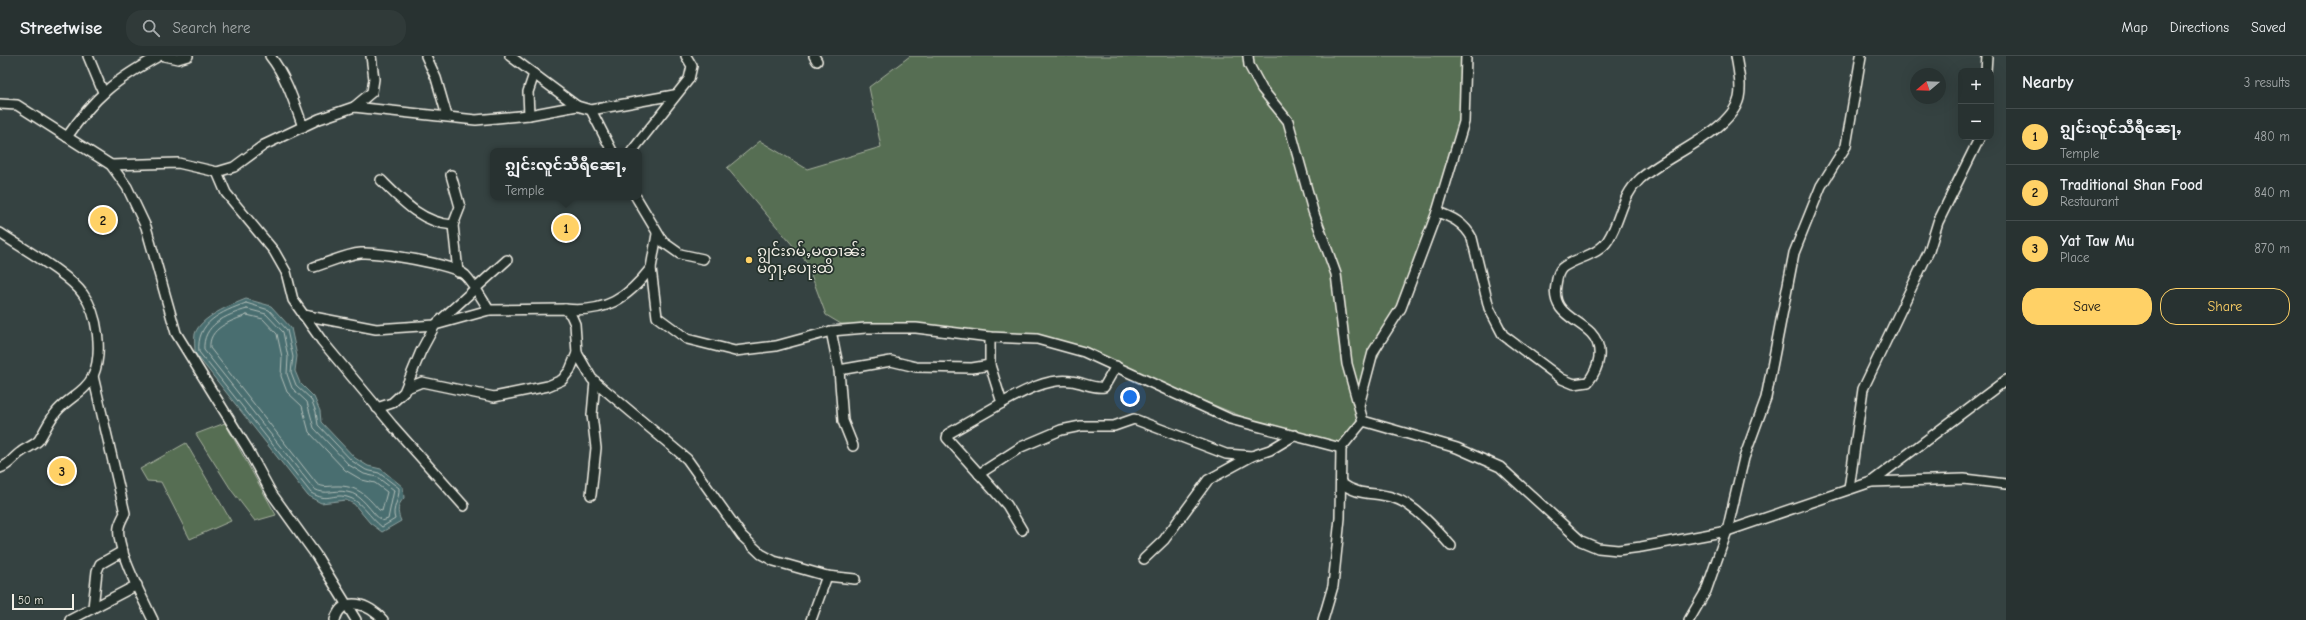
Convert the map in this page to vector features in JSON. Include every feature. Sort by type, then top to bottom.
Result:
[{"type":"street","points":[[88,56],[103,92]]},
{"type":"street","points":[[67,137],[82,114],[103,92],[135,70],[159,56]]},
{"type":"street","points":[[164,56],[178,59],[188,56]]},
{"type":"street","points":[[270,56],[277,64],[292,96],[303,127]]},
{"type":"street","points":[[111,165],[178,163],[217,172],[234,167],[264,144],[354,107],[372,92],[374,79],[371,56]]},
{"type":"street","points":[[426,56],[436,78],[447,116]]},
{"type":"street","points":[[510,56],[577,106],[591,110],[674,96]]},
{"type":"street","points":[[634,148],[689,79],[692,66],[686,56]]},
{"type":"street","points":[[1248,56],[1249,65],[1262,88],[1288,121],[1313,212],[1336,274],[1347,364],[1363,421]]},
{"type":"street","points":[[1359,406],[1373,352],[1402,308],[1437,212],[1464,122],[1466,56]]},
{"type":"street","points":[[1437,212],[1451,217],[1467,228],[1472,238],[1489,308],[1503,335],[1562,379],[1574,384],[1588,382],[1599,363],[1600,351],[1592,334],[1562,311],[1556,288],[1558,274],[1562,268],[1600,249],[1608,240],[1619,218],[1626,195],[1640,179],[1663,162],[1709,134],[1734,108],[1739,98],[1740,80],[1736,56]]},
{"type":"street","points":[[1689,620],[1706,591],[1727,531],[1744,458],[1766,398],[1794,253],[1821,186],[1846,146],[1861,56]]},
{"type":"street","points":[[1986,68],[1987,56]]},
{"type":"street","points":[[529,115],[528,92],[534,74]]},
{"type":"street","points":[[0,104],[16,105],[111,165],[127,187],[146,227],[176,333],[247,448],[272,494],[316,555],[356,620]]},
{"type":"street","points":[[354,107],[476,120],[529,115],[577,106]]},
{"type":"street","points":[[591,110],[610,148]]},
{"type":"street","points":[[1849,489],[1863,389],[1929,251],[1938,222],[1979,140]]},
{"type":"street","points":[[217,172],[226,193],[274,251],[286,272],[293,300],[303,315],[377,408],[464,506]]},
{"type":"street","points":[[451,175],[460,207],[453,225],[458,272]]},
{"type":"street","points":[[381,180],[420,215],[439,224],[453,225]]},
{"type":"street","points":[[638,200],[662,242],[680,254],[703,260]]},
{"type":"street","points":[[0,233],[52,267],[83,294],[98,333],[97,354],[93,376],[125,513],[119,528],[123,551],[153,620]]},
{"type":"street","points":[[657,234],[651,268],[657,317],[687,339],[735,351],[776,346],[832,330],[916,328],[990,337],[1037,339],[1084,352],[1230,419],[1340,448]]},
{"type":"street","points":[[314,267],[360,253],[408,257],[420,262],[448,266],[464,275],[490,310]]},
{"type":"street","points":[[377,408],[392,403],[406,388],[421,350],[435,325],[507,260]]},
{"type":"street","points":[[303,315],[376,329],[435,325],[490,310],[597,310],[614,302],[638,284],[651,268]]},
{"type":"street","points":[[406,388],[422,382],[494,398],[548,386],[562,380],[570,370],[577,353],[575,324],[571,315],[565,309]]},
{"type":"street","points":[[832,330],[839,370],[843,421],[853,446]]},
{"type":"street","points":[[990,337],[990,365],[1002,403]]},
{"type":"street","points":[[577,353],[595,381],[687,459],[742,536],[761,554],[774,561],[827,576],[855,578]]},
{"type":"street","points":[[839,370],[890,361],[916,367],[972,368],[990,365]]},
{"type":"street","points":[[1022,530],[1007,505],[949,441],[948,434],[1020,393],[1057,380],[1072,381],[1104,387],[1116,366]]},
{"type":"street","points":[[0,468],[8,465],[20,452],[38,441],[47,422],[68,399],[84,388],[93,376]]},
{"type":"street","points":[[1871,482],[2006,380]]},
{"type":"street","points":[[590,495],[596,448],[592,415],[595,381]]},
{"type":"street","points":[[979,474],[1021,447],[1061,430],[1081,426],[1114,426],[1134,419],[1226,454],[1252,456]]},
{"type":"street","points":[[1363,421],[1457,448],[1500,467],[1581,541],[1598,548],[1618,550],[1727,531],[1871,482],[1964,479],[2006,484]]},
{"type":"street","points":[[1323,620],[1333,586],[1341,483],[1340,448],[1363,421]]},
{"type":"street","points":[[1144,559],[1164,540],[1208,480],[1252,456],[1270,450],[1295,435]]},
{"type":"street","points":[[1341,483],[1357,493],[1394,498],[1407,504],[1451,546]]},
{"type":"street","points":[[92,620],[90,610],[96,571],[100,564],[123,551]]},
{"type":"street","points":[[811,620],[827,576]]},
{"type":"street","points":[[70,620],[137,585]]},
{"type":"street","points":[[335,620],[336,614],[347,605],[364,604],[383,620]]},
{"type":"green space","points":[[910,56],[1468,56],[1454,162],[1398,313],[1364,387],[1366,420],[1345,452],[1297,439],[1079,350],[1009,339],[897,326],[841,324],[826,315],[806,261],[727,168],[760,141],[807,169],[881,147],[869,87]]},
{"type":"green space","points":[[225,423],[276,515],[255,521],[232,491],[196,434]]},
{"type":"green space","points":[[186,443],[231,521],[190,539],[161,482],[147,481],[140,469]]},
{"type":"water","points":[[246,299],[271,306],[291,328],[297,356],[295,371],[300,383],[314,397],[320,411],[321,422],[355,458],[368,466],[381,469],[403,487],[404,498],[398,509],[401,521],[382,532],[370,523],[354,504],[346,500],[321,503],[308,496],[195,353],[195,334],[203,322],[217,312]]},
{"type":"place","name":"Traditional Shan Food","points":[[103,220]]},
{"type":"place","name":"ၵျွင်းလူင်သီရီၼေႃႇ","points":[[566,228]]},
{"type":"place","name":"ၵျွင်းၵမ်ႇမထၢၼ်း မႁႃႇပေႃးထိ","points":[[749,260]]},
{"type":"place","name":"Yat Taw Mu","points":[[62,471]]}]
